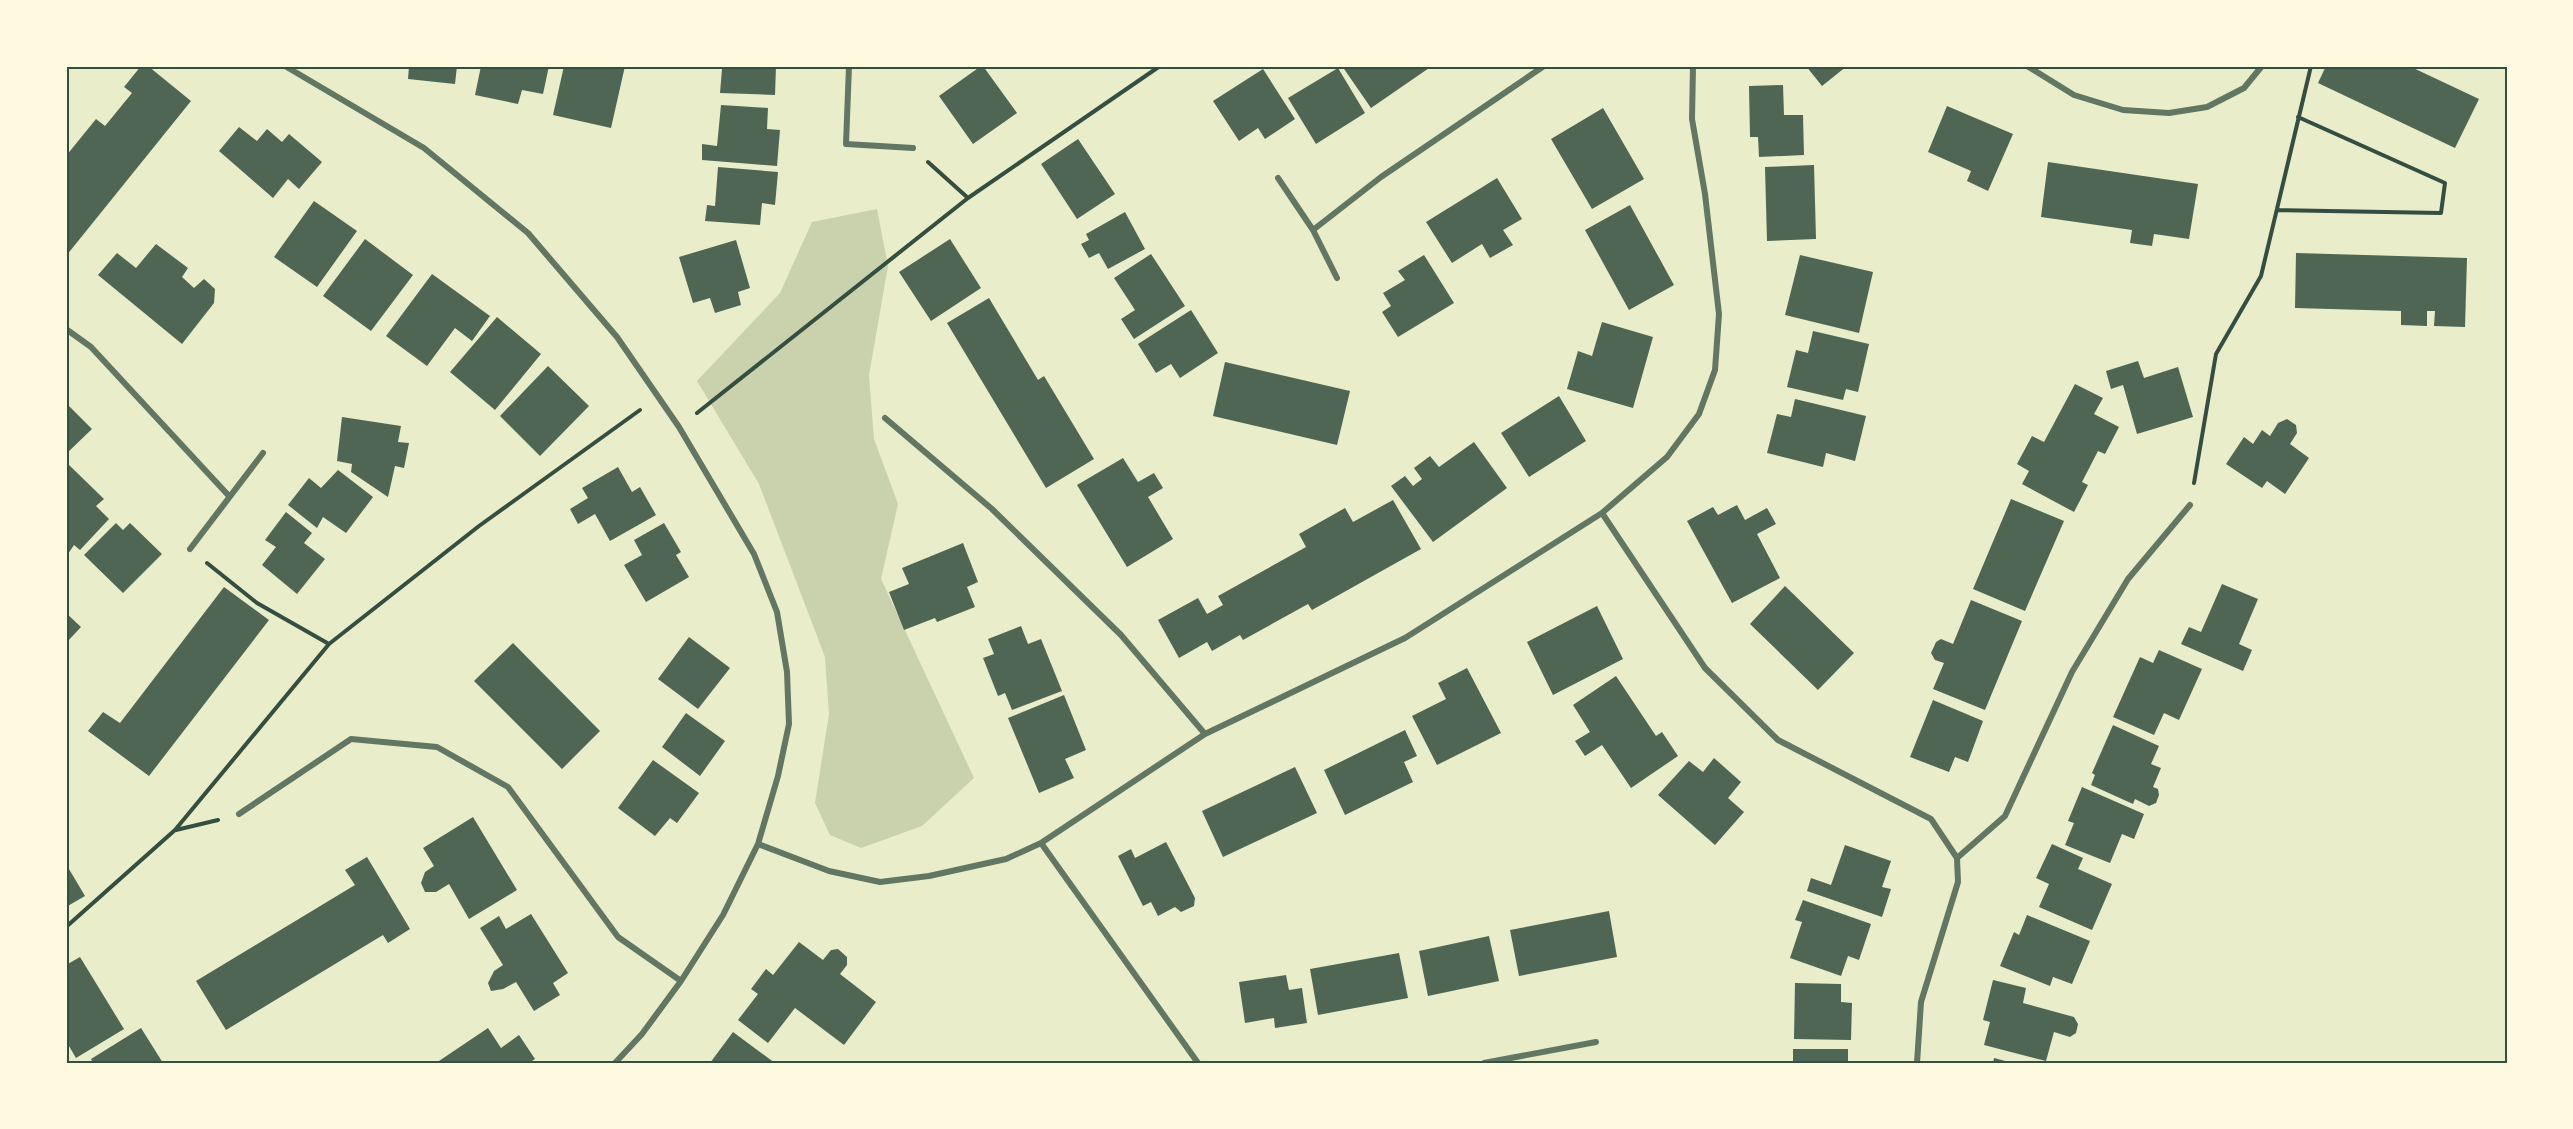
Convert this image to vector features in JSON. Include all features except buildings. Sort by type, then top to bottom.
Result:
[{"type":"street","points":[[285,66],[424,148],[528,232],[616,337],[679,428],[754,554],[777,612],[787,672],[789,724],[778,776],[758,844],[723,915],[681,981],[642,1034],[615,1063]]},
{"type":"street","points":[[849,66],[846,144],[912,148]]},
{"type":"street","points":[[1313,230],[1381,177],[1544,66]]},
{"type":"street","points":[[758,844],[829,871],[880,882],[929,876],[1006,859],[1041,843],[1205,734],[1405,638],[1602,513],[1667,457],[1699,414],[1715,370],[1719,314],[1705,194],[1692,119],[1693,66]]},
{"type":"street","points":[[2027,66],[2074,95],[2122,110],[2169,113],[2207,107],[2244,88],[2262,66]]},
{"type":"street","points":[[1278,178],[1313,230],[1337,278]]},
{"type":"street","points":[[66,329],[91,347],[229,496]]},
{"type":"street","points":[[885,418],[992,509],[1121,635],[1205,734]]},
{"type":"street","points":[[190,549],[263,453]]},
{"type":"street","points":[[1957,858],[2005,816],[2072,672],[2128,579],[2190,505]]},
{"type":"street","points":[[1602,513],[1705,668],[1778,740],[1931,819],[1957,858],[1958,882],[1921,1002],[1917,1063]]},
{"type":"street","points":[[239,814],[351,739],[437,747],[508,787],[618,937],[681,981]]},
{"type":"street","points":[[1041,843],[1198,1063]]},
{"type":"street","points":[[1484,1063],[1596,1042]]},
{"type":"path","points":[[679,428],[968,198],[1160,66]]},
{"type":"path","points":[[2190,505],[2216,354],[2261,276],[2311,66]]},
{"type":"path","points":[[2278,210],[2441,213],[2445,183],[2298,117]]},
{"type":"path","points":[[912,148],[968,198]]},
{"type":"path","points":[[66,927],[175,830],[329,644],[479,526],[657,396]]},
{"type":"path","points":[[190,549],[257,603],[329,644]]},
{"type":"path","points":[[175,830],[239,814]]},
{"type":"green space","points":[[877,209],[888,266],[869,375],[874,439],[898,504],[881,579],[974,778],[922,826],[861,848],[830,835],[815,803],[829,714],[825,657],[759,484],[697,381],[780,293],[812,222]]}]
